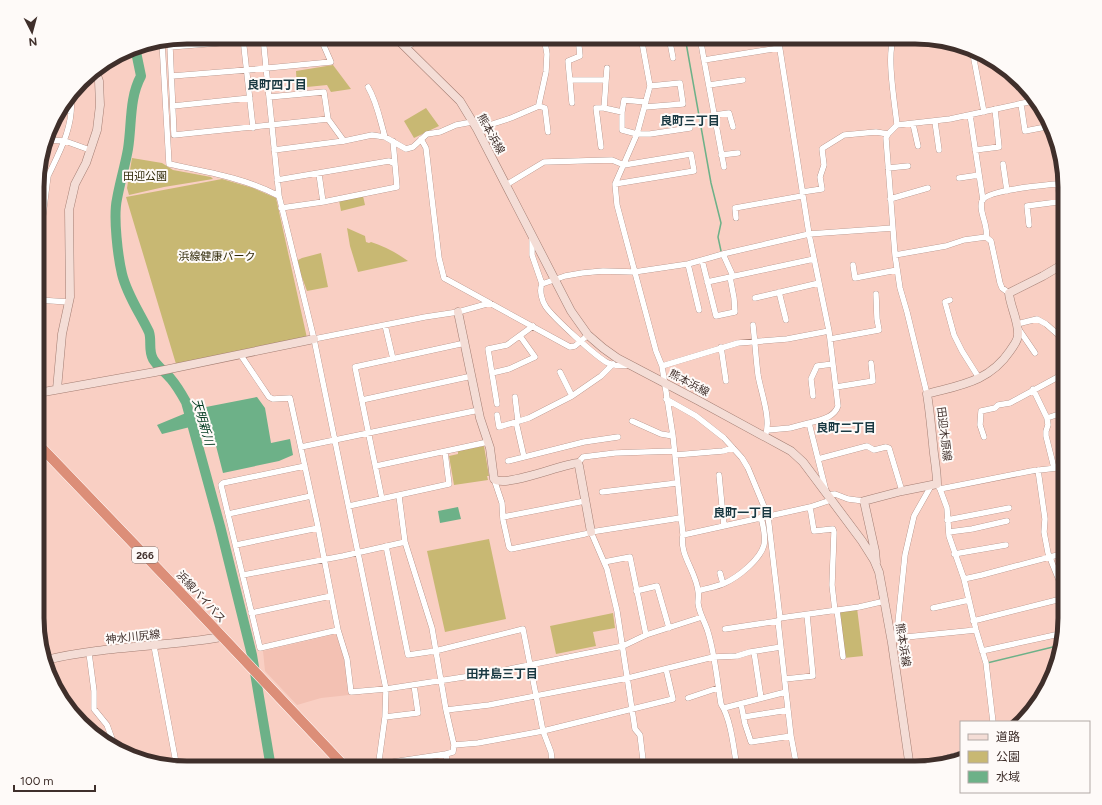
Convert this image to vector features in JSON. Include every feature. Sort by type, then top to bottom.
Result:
[{"type":"highway","name":"浜線バイパス","points":[[44,450],[339,761]]},
{"type":"main road","name":"熊本浜線","points":[[403,44],[460,101],[475,125],[570,311],[588,335],[603,348],[630,365],[766,434],[790,451],[802,462],[862,541],[876,566],[894,640],[910,761]]},
{"type":"main road","points":[[57,389],[62,334],[70,297],[69,210],[75,184],[86,163],[97,130],[100,105],[99,82],[97,76]]},
{"type":"main road","points":[[1009,292],[1058,267]]},
{"type":"main road","name":"田迎木原線","points":[[936,486],[937,468],[933,445],[932,417],[927,394],[969,383],[996,367],[1005,358],[1017,341],[1018,334],[1009,292]]},
{"type":"main road","points":[[458,312],[479,410],[488,442],[494,479],[499,482],[525,477],[578,463],[591,532]]},
{"type":"main road","points":[[44,392],[155,372],[314,339]]},
{"type":"main road","points":[[876,566],[875,551],[864,501],[902,491],[936,486]]},
{"type":"main road","name":"神水川尻線","points":[[50,659],[89,653],[194,642],[222,637]]},
{"type":"street","points":[[197,44],[170,47],[174,135],[253,128],[328,119]]},
{"type":"street","points":[[244,44],[253,128]]},
{"type":"street","points":[[264,44],[281,208],[314,339],[386,689],[385,717],[379,761]]},
{"type":"street","points":[[172,76],[331,62],[323,44]]},
{"type":"street","points":[[406,47],[412,44]]},
{"type":"street","points":[[539,106],[546,72],[547,54],[545,44]]},
{"type":"street","points":[[572,103],[568,61],[580,56],[579,44]]},
{"type":"street","points":[[642,44],[650,86],[637,134],[615,184],[617,205],[656,351],[662,366],[663,382],[673,436],[680,518],[683,535],[682,542],[698,591],[698,603],[702,617],[708,631],[721,704],[724,708],[730,730],[736,761]]},
{"type":"street","points":[[670,44],[673,58]]},
{"type":"street","points":[[701,44],[724,167]]},
{"type":"street","points":[[753,325],[759,376],[766,414],[766,434],[827,418],[836,411],[838,406],[829,330],[809,234],[779,44]]},
{"type":"street","points":[[892,44],[891,61],[897,125]]},
{"type":"street","points":[[162,46],[169,164],[226,176],[279,196]]},
{"type":"street","points":[[704,60],[779,48]]},
{"type":"street","points":[[974,57],[984,112]]},
{"type":"street","points":[[604,108],[607,68]]},
{"type":"street","points":[[570,80],[606,80]]},
{"type":"street","points":[[709,85],[743,80]]},
{"type":"street","points":[[650,86],[680,83],[683,104],[645,105],[624,100],[622,130],[637,134],[650,134],[690,128]]},
{"type":"street","points":[[368,87],[378,111],[385,136]]},
{"type":"street","points":[[269,97],[324,92],[328,119],[344,141]]},
{"type":"street","points":[[173,106],[250,98]]},
{"type":"street","points":[[927,394],[900,288],[897,270],[886,138],[897,125],[934,122],[1029,102]]},
{"type":"street","points":[[44,205],[48,176],[65,141],[70,121],[71,104]]},
{"type":"street","points":[[1021,104],[1025,131],[1044,127]]},
{"type":"street","points":[[274,150],[344,141],[372,135],[385,136],[406,149],[413,147],[427,134],[440,132],[456,125],[475,125],[511,118],[539,106],[545,108],[548,132]]},
{"type":"street","points":[[601,147],[596,108],[604,108],[622,112]]},
{"type":"street","points":[[975,150],[1000,147],[995,109]]},
{"type":"street","points":[[66,111],[71,111]]},
{"type":"street","points":[[714,114],[729,113],[733,127]]},
{"type":"street","points":[[970,115],[983,200],[981,206],[987,233],[986,237]]},
{"type":"street","points":[[934,122],[939,150]]},
{"type":"street","points":[[913,124],[918,146]]},
{"type":"street","points":[[736,218],[735,208],[822,189],[820,177],[824,165],[822,149],[844,135],[876,132],[888,134]]},
{"type":"street","points":[[421,139],[426,148],[439,258],[444,278],[570,347],[575,346],[588,335]]},
{"type":"street","points":[[52,140],[65,141],[90,150]]},
{"type":"street","points":[[281,208],[323,202],[397,187],[392,163],[394,155],[393,141]]},
{"type":"street","points":[[721,155],[738,153]]},
{"type":"street","points":[[506,185],[544,162],[612,160],[624,165],[691,154],[694,171],[615,184]]},
{"type":"street","points":[[277,180],[392,163]]},
{"type":"street","points":[[1003,164],[1007,191]]},
{"type":"street","points":[[888,168],[908,166]]},
{"type":"street","points":[[319,174],[323,202]]},
{"type":"street","points":[[959,178],[979,175]]},
{"type":"street","points":[[983,200],[990,195],[1007,191],[1058,184]]},
{"type":"street","points":[[890,199],[928,188]]},
{"type":"street","points":[[1029,225],[1027,206],[1058,202]]},
{"type":"street","points":[[542,284],[555,279],[582,273],[603,271],[634,272],[688,264],[723,254],[809,234],[893,228]]},
{"type":"street","points":[[532,236],[532,256],[542,284],[541,295],[547,308],[603,359],[609,363],[621,366],[630,365]]},
{"type":"street","points":[[895,255],[946,246],[964,240],[986,237],[991,241],[1002,288],[1009,292]]},
{"type":"street","points":[[702,260],[716,316],[735,312],[731,277],[723,254]]},
{"type":"street","points":[[707,282],[814,259]]},
{"type":"street","points":[[688,264],[699,310]]},
{"type":"street","points":[[853,265],[855,278],[897,270]]},
{"type":"street","points":[[755,298],[819,283]]},
{"type":"street","points":[[779,292],[786,320]]},
{"type":"street","points":[[830,339],[878,330],[876,294]]},
{"type":"street","points":[[44,300],[68,302]]},
{"type":"street","points":[[950,300],[945,302],[954,335],[979,378]]},
{"type":"street","points":[[314,339],[458,312],[490,303]]},
{"type":"street","points":[[1035,353],[1017,326],[1037,319],[1046,324],[1058,335]]},
{"type":"street","points":[[385,325],[393,359]]},
{"type":"street","points":[[497,404],[488,349],[507,345],[533,326]]},
{"type":"street","points":[[662,366],[738,343],[787,339],[829,330]]},
{"type":"street","points":[[492,373],[509,369],[535,357],[520,336]]},
{"type":"street","points":[[382,499],[356,367],[465,343]]},
{"type":"street","points":[[721,347],[726,381]]},
{"type":"street","points":[[240,354],[269,397],[273,399],[290,398],[338,630],[347,659],[352,692],[386,689],[490,673],[623,646],[646,635],[702,617]]},
{"type":"street","points":[[836,387],[873,381],[871,363]]},
{"type":"street","points":[[497,415],[499,427],[529,418],[572,396],[600,376],[613,364]]},
{"type":"street","points":[[813,396],[811,379],[817,366],[833,364]]},
{"type":"street","points":[[560,372],[572,396]]},
{"type":"street","points":[[362,400],[472,376]]},
{"type":"street","points":[[984,438],[980,425],[981,412],[995,408],[998,405],[1010,403],[1058,377]]},
{"type":"street","points":[[1034,389],[1047,418],[1048,425],[1046,436],[1054,468]]},
{"type":"street","points":[[515,397],[517,422],[524,457]]},
{"type":"street","points":[[666,399],[696,416],[724,438],[742,458],[748,468],[768,516],[788,710],[796,761]]},
{"type":"street","points":[[301,447],[479,410]]},
{"type":"street","points":[[1047,418],[1058,415]]},
{"type":"street","points":[[632,421],[661,434],[673,436]]},
{"type":"street","points":[[809,423],[829,497]]},
{"type":"street","points":[[508,461],[584,442],[618,437]]},
{"type":"street","points":[[376,466],[488,442]]},
{"type":"street","points":[[818,459],[867,446],[874,450],[886,447],[889,448],[902,491]]},
{"type":"street","points":[[578,463],[583,457],[615,452],[674,453],[723,451],[733,448]]},
{"type":"street","points":[[349,506],[450,484],[445,452]]},
{"type":"street","points":[[305,466],[223,483],[221,485],[260,648],[338,630]]},
{"type":"street","points":[[976,630],[894,640],[905,555],[914,516],[936,486],[1058,468]]},
{"type":"street","points":[[1038,470],[1045,519],[1044,532],[1050,557],[1058,575]]},
{"type":"street","points":[[719,475],[724,526]]},
{"type":"street","points":[[494,479],[502,503],[503,517],[509,547],[511,549],[591,532],[680,518]]},
{"type":"street","points":[[602,492],[677,483]]},
{"type":"street","points":[[936,486],[947,508],[947,520],[954,554],[964,579],[973,621],[986,663],[993,721]]},
{"type":"street","points":[[683,535],[810,507],[835,494],[848,499],[864,501]]},
{"type":"street","points":[[228,514],[311,496]]},
{"type":"street","points":[[399,496],[406,542],[432,628],[446,710],[454,745],[453,752],[406,761]]},
{"type":"street","points":[[503,517],[585,501]]},
{"type":"street","points":[[810,507],[814,531],[833,529],[834,532],[832,585],[843,657]]},
{"type":"street","points":[[947,520],[1008,508]]},
{"type":"street","points":[[698,591],[723,584],[747,567],[762,552],[764,540],[761,517]]},
{"type":"street","points":[[949,532],[972,529],[1007,521]]},
{"type":"street","points":[[236,545],[318,528]]},
{"type":"street","points":[[591,532],[607,569],[617,612],[635,729],[640,735],[643,761]]},
{"type":"street","points":[[243,575],[324,560],[406,542]]},
{"type":"street","points":[[954,554],[1006,545]]},
{"type":"street","points":[[386,546],[408,655],[435,651],[523,629],[543,731],[551,752],[552,761]]},
{"type":"street","points":[[964,579],[1058,555]]},
{"type":"street","points":[[604,562],[630,557],[646,635]]},
{"type":"street","points":[[720,573],[723,584]]},
{"type":"street","points":[[636,591],[657,586],[669,628]]},
{"type":"street","points":[[251,613],[331,596]]},
{"type":"street","points":[[973,621],[1058,599]]},
{"type":"street","points":[[933,608],[969,600]]},
{"type":"street","points":[[725,629],[807,614],[859,607],[885,601]]},
{"type":"street","points":[[785,680],[813,676],[807,614]]},
{"type":"street","points":[[982,651],[1057,634]]},
{"type":"street","points":[[154,646],[175,761]]},
{"type":"street","points":[[446,710],[489,705],[537,696],[628,678],[713,657],[736,656],[781,647]]},
{"type":"street","points":[[754,652],[761,698]]},
{"type":"street","points":[[89,653],[94,691],[94,709],[107,725],[112,740]]},
{"type":"street","points":[[454,745],[478,743],[543,731],[673,699],[666,669]]},
{"type":"street","points":[[385,717],[418,713],[414,685]]},
{"type":"street","points":[[688,698],[718,688]]},
{"type":"street","points":[[724,708],[786,692]]},
{"type":"street","points":[[741,704],[751,742],[791,736]]},
{"type":"street","points":[[744,717],[788,710]]},
{"type":"street","points":[[446,754],[447,761]]},
{"type":"shaded area","points":[[336,634],[345,661],[349,695],[321,698],[297,705],[265,671],[263,651]]},
{"type":"green space","points":[[333,65],[351,89],[331,92],[327,85],[297,88],[296,71]]},
{"type":"green space","points":[[426,108],[439,126],[414,138],[404,121]]},
{"type":"green space","name":"田迎公園","points":[[132,158],[162,163],[173,170],[211,177],[213,179],[164,187],[129,195],[127,188]]},
{"type":"green space","name":"浜線健康パーク","points":[[222,179],[253,188],[276,198],[307,338],[176,364],[126,197]]},
{"type":"green space","points":[[363,196],[365,205],[341,211],[339,200]]},
{"type":"green space","points":[[347,228],[365,236],[366,242],[371,242],[386,248],[408,261],[358,272],[350,246]]},
{"type":"green space","points":[[321,253],[328,287],[307,291],[296,261]]},
{"type":"green space","points":[[484,446],[489,476],[487,476],[488,480],[454,485],[449,456],[458,454],[458,451]]},
{"type":"green space","points":[[489,539],[506,619],[445,632],[427,551]]},
{"type":"green space","points":[[857,608],[863,656],[844,658],[838,611]]},
{"type":"green space","points":[[613,613],[615,628],[593,632],[596,646],[556,654],[550,626]]},
{"type":"water","points":[[257,397],[265,408],[271,443],[290,439],[293,455],[279,461],[223,473],[206,407]]},
{"type":"water","points":[[186,413],[190,427],[162,434],[157,425]]},
{"type":"water","points":[[458,507],[461,519],[440,523],[438,511]]},
{"type":"waterway","points":[[686,44],[711,183],[721,223],[718,237],[721,251]]},
{"type":"waterway","name":"天明新川","points":[[136,54],[141,76],[134,93],[128,149],[116,207],[116,237],[120,267],[127,289],[149,332],[153,359],[173,382],[186,402],[220,526],[252,655],[270,761]]},
{"type":"waterway","points":[[987,663],[1055,646]]},
{"type":"district","name":"良町四丁目","points":[[277,85]]},
{"type":"district","name":"良町三丁目","points":[[690,121]]},
{"type":"district","name":"良町二丁目","points":[[846,428]]},
{"type":"district","name":"良町一丁目","points":[[743,513]]},
{"type":"district","name":"田井島三丁目","points":[[502,674]]}]
